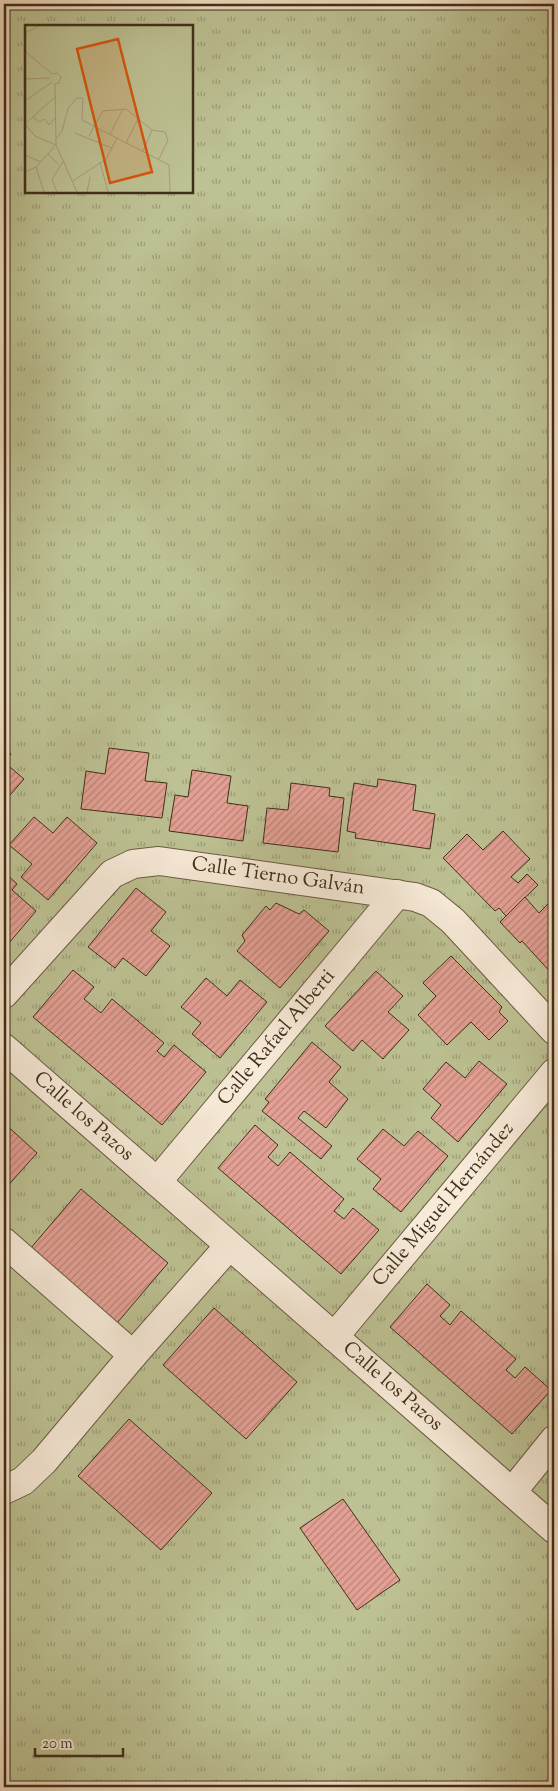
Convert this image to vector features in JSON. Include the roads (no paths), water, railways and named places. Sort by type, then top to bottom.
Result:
[{"type":"street","name":"Calle Tierno Galván","points":[[4,994],[112,874],[133,864],[159,861],[415,896],[431,904],[453,921],[554,1030]]},
{"type":"street","name":"Calle Rafael Alberti","points":[[157,1182],[397,894]]},
{"type":"street","name":"Calle los Pazos","points":[[4,1048],[554,1529]]},
{"type":"street","name":"Calle Miguel Hernández","points":[[334,1337],[554,1073]]},
{"type":"street","points":[[4,1242],[133,1355]]},
{"type":"street","points":[[14,1485],[44,1461],[133,1355],[229,1246]]},
{"type":"street","points":[[512,1492],[554,1440]]}]
